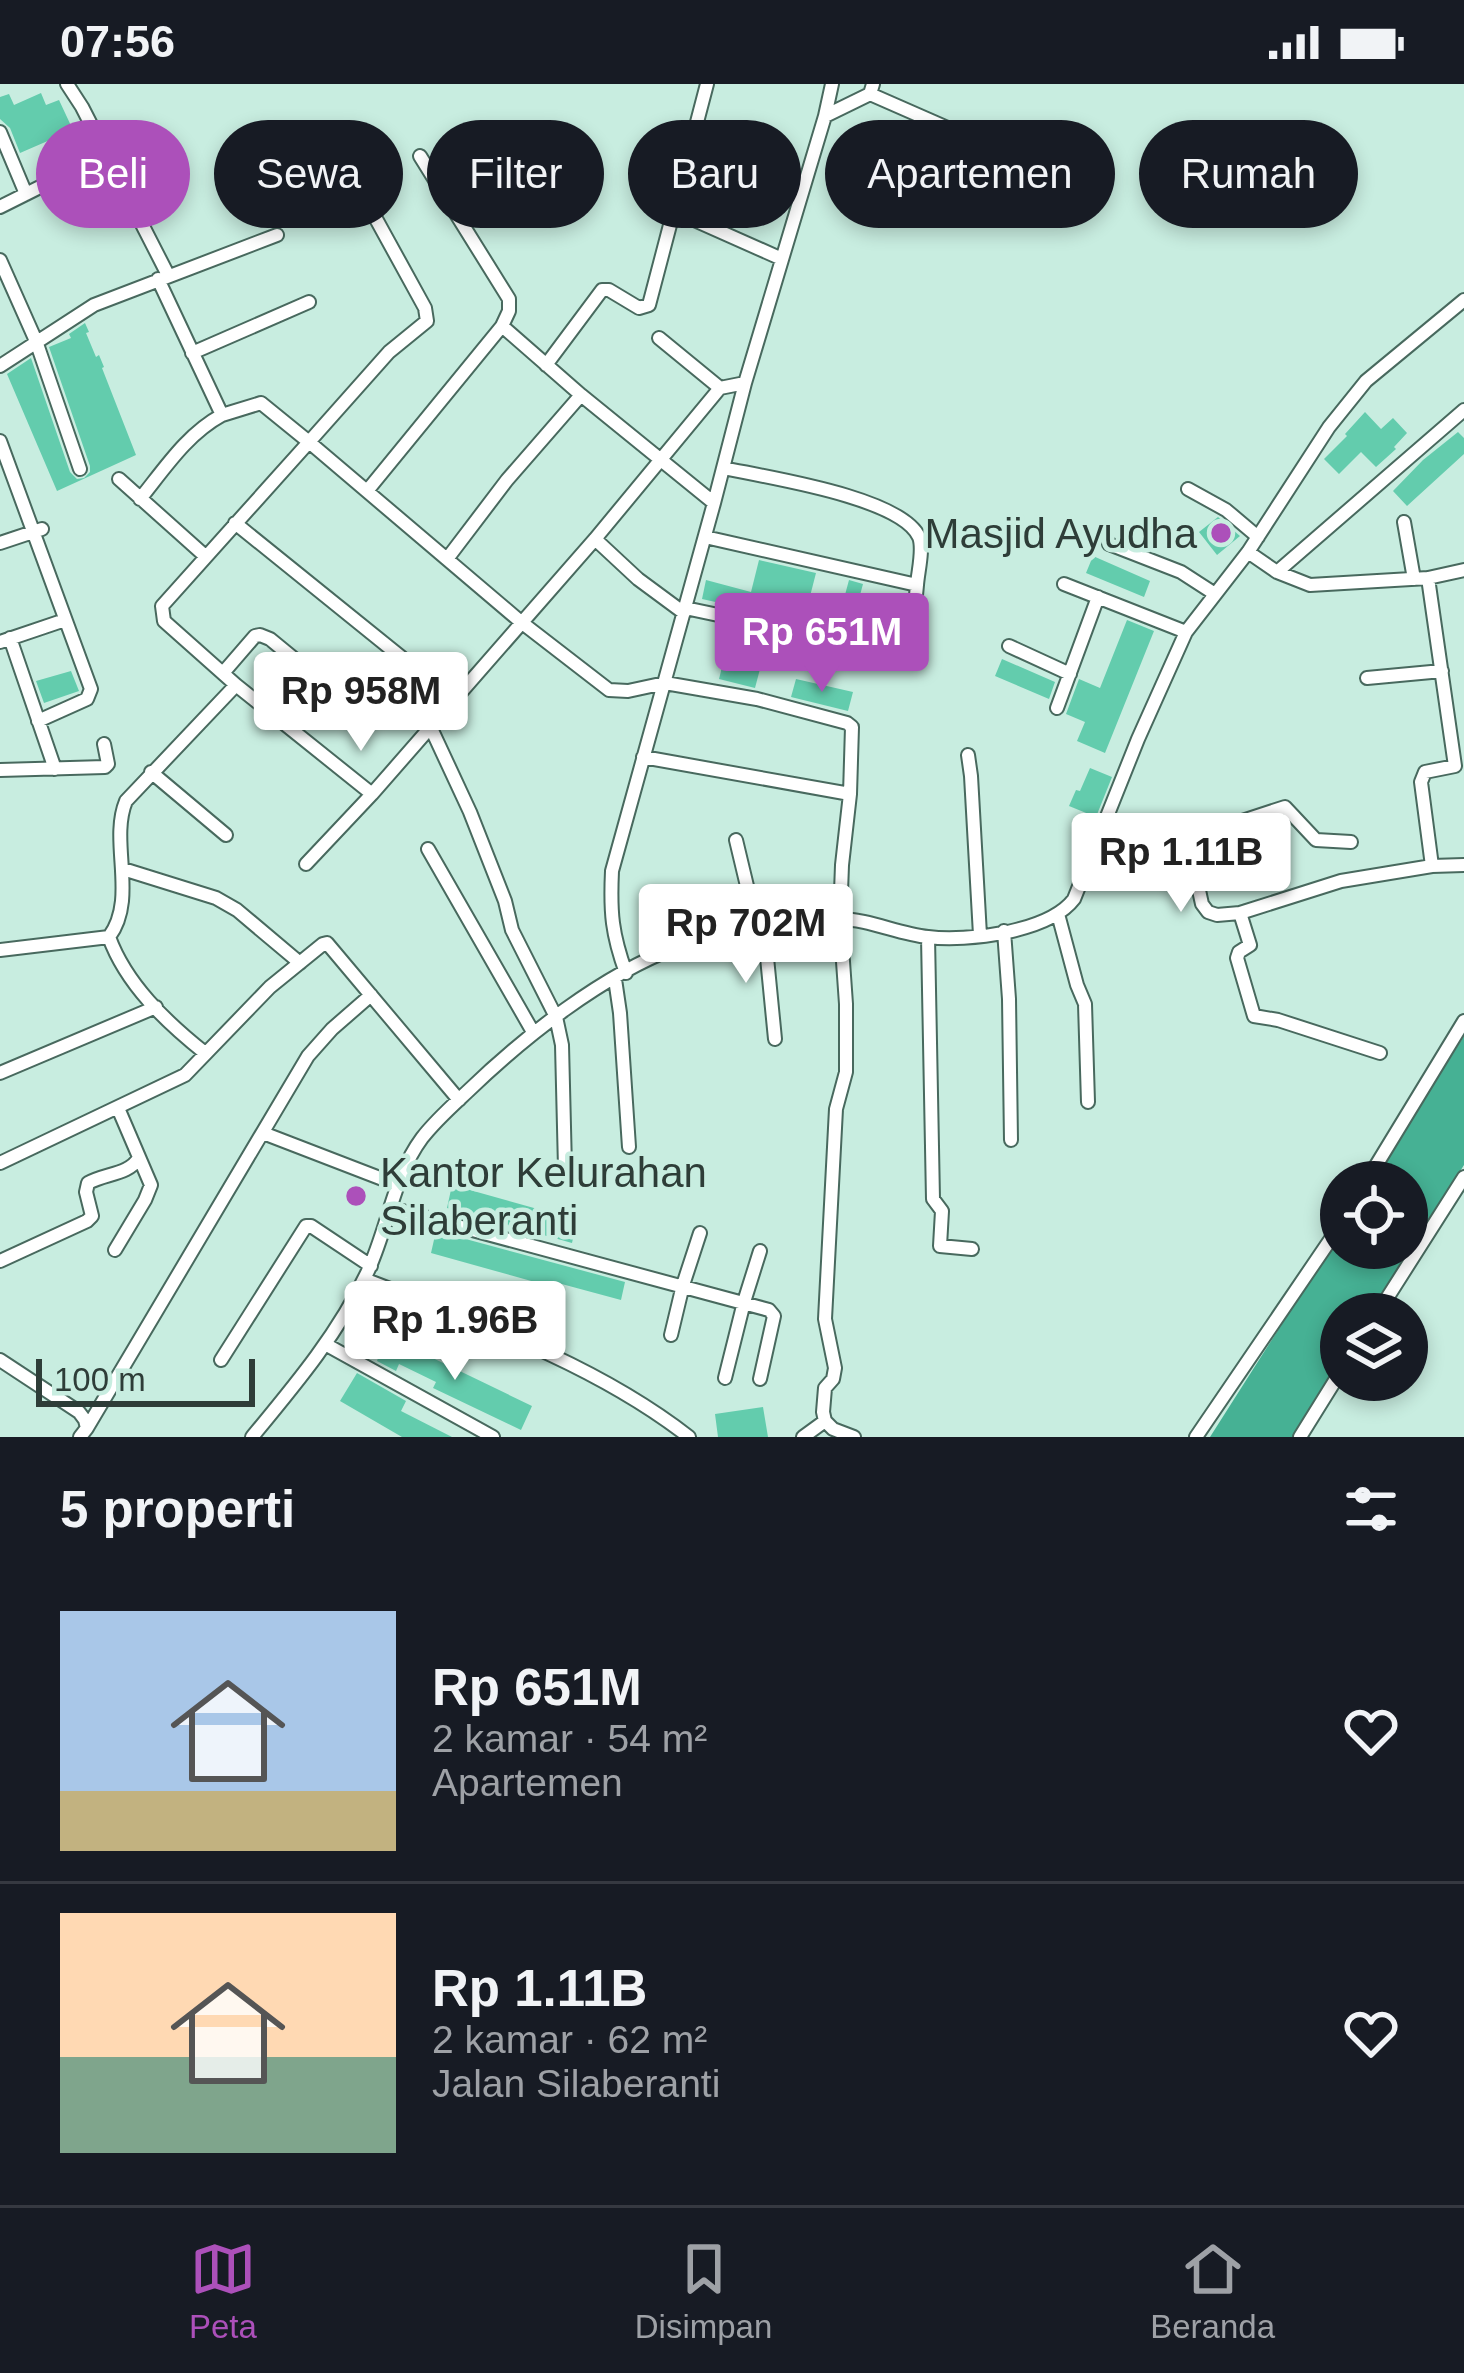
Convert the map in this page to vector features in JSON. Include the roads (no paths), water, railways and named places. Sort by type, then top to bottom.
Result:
[{"type":"street","points":[[67,84],[87,120]]},
{"type":"street","points":[[698,120],[707,84]]},
{"type":"street","points":[[629,1147],[620,976],[610,906],[612,872],[745,382],[832,84]]},
{"type":"street","points":[[825,116],[871,89],[935,120]]},
{"type":"street","points":[[0,132],[26,194]]},
{"type":"street","points":[[367,491],[502,326],[508,311],[509,299],[420,156]]},
{"type":"street","points":[[0,206],[36,189]]},
{"type":"street","points":[[140,228],[223,415]]},
{"type":"street","points":[[372,794],[236,685],[162,616],[164,600],[389,352],[427,321],[425,308],[381,228]]},
{"type":"street","points":[[546,365],[602,290],[639,308],[649,305],[669,228]]},
{"type":"street","points":[[711,228],[782,260]]},
{"type":"street","points":[[0,366],[94,305],[277,235]]},
{"type":"street","points":[[0,260],[36,341],[80,469]]},
{"type":"street","points":[[252,1437],[311,1365],[367,1273],[398,1186],[422,1138],[533,1032],[620,976],[676,948],[761,928],[840,919],[928,937],[980,935],[1024,928],[1058,914],[1074,899],[1186,632],[1248,552],[1329,427],[1366,381],[1464,300]]},
{"type":"street","points":[[192,353],[309,302]]},
{"type":"street","points":[[502,326],[714,503]]},
{"type":"street","points":[[659,338],[720,388]]},
{"type":"street","points":[[306,864],[595,539],[720,388],[745,382]]},
{"type":"street","points":[[447,559],[580,395]]},
{"type":"street","points":[[140,499],[186,443],[223,415],[266,404],[520,622],[609,690],[665,683],[757,699],[847,723],[853,731],[840,919],[846,1072],[836,1109],[825,1319],[835,1368],[825,1388],[823,1412],[833,1430],[854,1437]]},
{"type":"street","points":[[1277,572],[1464,410]]},
{"type":"street","points":[[0,444],[38,530],[91,694],[38,721]]},
{"type":"street","points":[[595,539],[638,579],[685,611],[904,651],[913,626],[917,533],[889,511],[855,497],[723,468]]},
{"type":"street","points":[[119,479],[204,556]]},
{"type":"street","points":[[1188,489],[1226,510],[1258,537]]},
{"type":"street","points":[[1404,522],[1421,578],[1460,766],[1425,772],[1422,777],[1432,866]]},
{"type":"street","points":[[236,523],[453,700]]},
{"type":"street","points":[[0,543],[38,530]]},
{"type":"street","points":[[705,537],[917,585]]},
{"type":"street","points":[[1109,544],[1181,572],[1215,594]]},
{"type":"street","points":[[1248,552],[1277,572],[1310,585],[1421,578],[1464,570]]},
{"type":"street","points":[[1064,584],[1186,632]]},
{"type":"street","points":[[1057,708],[1099,597]]},
{"type":"street","points":[[55,769],[5,640],[65,620]]},
{"type":"street","points":[[223,673],[260,634],[326,685]]},
{"type":"street","points":[[1010,646],[1070,674]]},
{"type":"street","points":[[1366,678],[1442,671]]},
{"type":"street","points":[[0,950],[109,937],[118,915],[124,869],[123,808],[236,685]]},
{"type":"street","points":[[430,726],[470,812],[512,930],[556,1017],[562,1045],[565,1168]]},
{"type":"street","points":[[0,770],[107,766],[104,744]]},
{"type":"street","points":[[968,754],[980,935]]},
{"type":"street","points":[[643,757],[850,794]]},
{"type":"street","points":[[152,772],[226,835]]},
{"type":"street","points":[[1102,832],[1157,845],[1188,840],[1286,806],[1316,840],[1351,842]]},
{"type":"street","points":[[736,840],[761,928],[776,1039]]},
{"type":"street","points":[[1188,840],[1202,904],[1217,915],[1240,913],[1341,881],[1464,865]]},
{"type":"street","points":[[428,848],[533,1032]]},
{"type":"street","points":[[124,869],[216,898],[300,963]]},
{"type":"street","points":[[1240,913],[1250,945],[1238,958],[1254,1016],[1379,1053]]},
{"type":"street","points":[[1058,914],[1085,1004],[1088,1102]]},
{"type":"street","points":[[1004,932],[1011,1140]]},
{"type":"street","points":[[109,937],[124,971],[179,1032],[205,1053]]},
{"type":"street","points":[[928,937],[933,1199],[942,1211],[940,1246],[972,1250]]},
{"type":"street","points":[[0,1163],[172,1084],[270,987],[327,943],[459,1100]]},
{"type":"street","points":[[83,1432],[308,1056],[371,995]]},
{"type":"street","points":[[0,1073],[155,1006]]},
{"type":"street","points":[[1379,1161],[1464,1021]]},
{"type":"street","points":[[115,1250],[151,1188],[118,1108]]},
{"type":"street","points":[[263,1133],[398,1186]]},
{"type":"street","points":[[0,1261],[87,1220],[92,1216],[88,1183],[125,1172],[140,1158]]},
{"type":"street","points":[[1390,1293],[1464,1177]]},
{"type":"street","points":[[392,1208],[769,1310],[774,1316],[760,1379]]},
{"type":"street","points":[[221,1360],[302,1228],[311,1226],[367,1273],[619,1389],[689,1437]]},
{"type":"street","points":[[670,1335],[700,1233]]},
{"type":"street","points":[[725,1378],[760,1251]]},
{"type":"street","points":[[1196,1437],[1320,1255]]},
{"type":"street","points":[[325,1344],[493,1437]]},
{"type":"street","points":[[0,1360],[79,1412],[83,1432]]},
{"type":"street","points":[[1300,1437],[1323,1401]]},
{"type":"street","points":[[803,1437],[826,1421]]},
{"type":"place","name":"Masjid Ayudha","points":[[1221,533]]},
{"type":"place","name":"Kantor Kelurahan Silaberanti","points":[[356,1196]]}]
